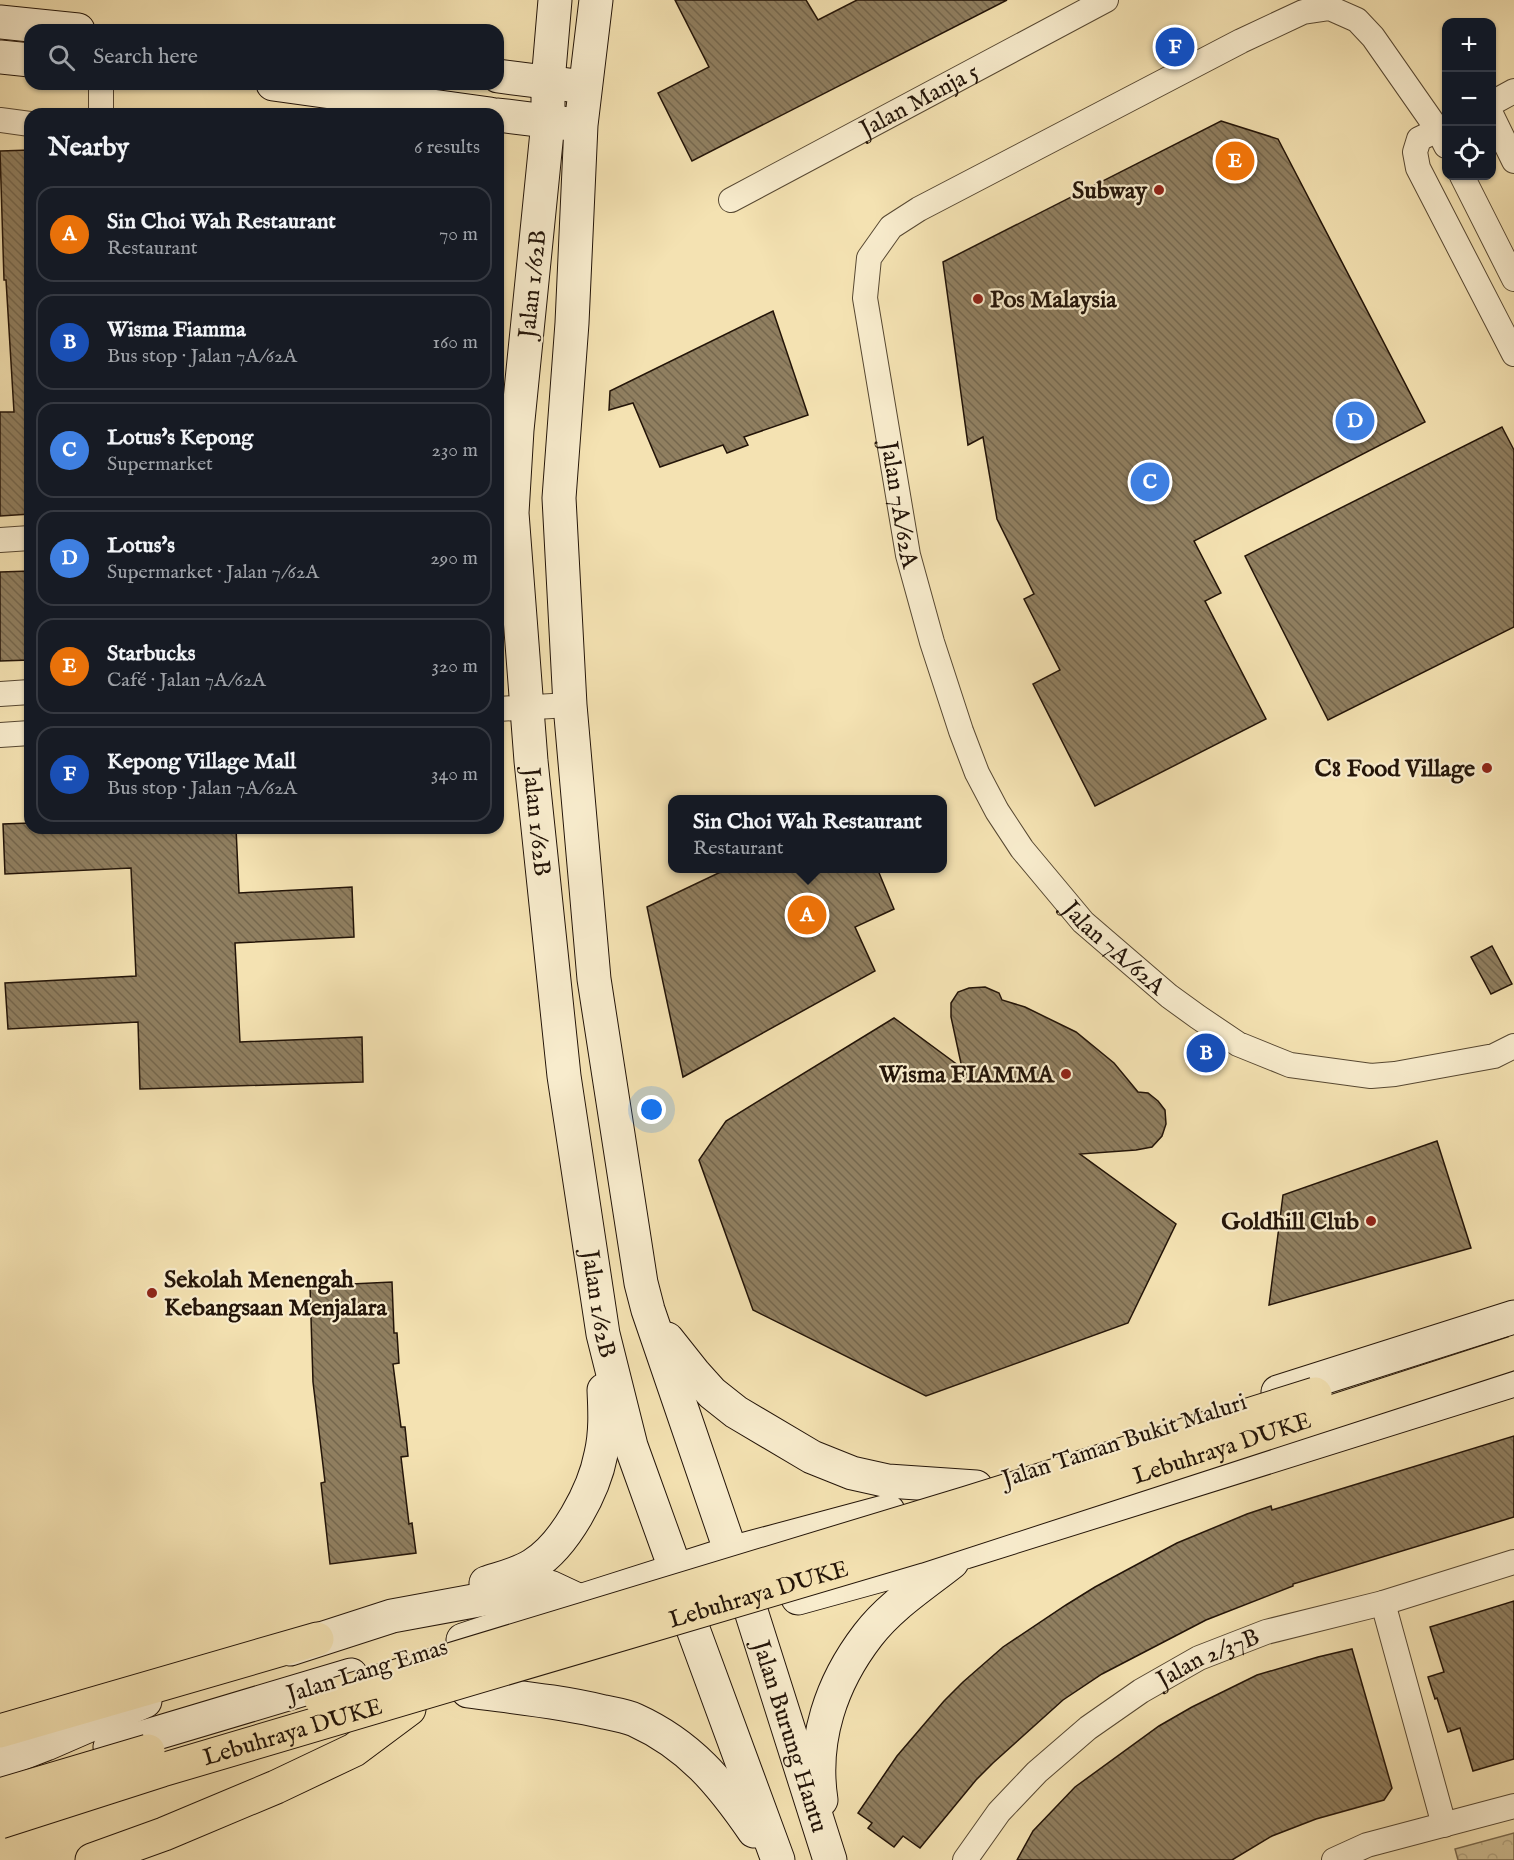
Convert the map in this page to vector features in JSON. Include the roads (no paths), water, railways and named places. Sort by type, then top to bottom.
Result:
[{"type":"highway","name":"Lebuhraya DUKE","points":[[0,1795],[967,1503],[1514,1331]]},
{"type":"highway","name":"Lebuhraya DUKE","points":[[0,1822],[162,1770],[916,1547],[1514,1353]]},
{"type":"highway","points":[[0,1731],[317,1639]]},
{"type":"highway","points":[[93,1860],[164,1834],[354,1750],[409,1709]]},
{"type":"main road","name":"Jalan 1/62B","points":[[555,0],[548,82],[548,122],[513,480],[512,709],[603,1334],[631,1446],[676,1571],[693,1629]]},
{"type":"main road","name":"Jalan 1/62B","points":[[596,0],[581,125],[572,323],[559,498],[570,705],[594,979],[641,1283],[648,1310],[751,1611]]},
{"type":"main road","points":[[0,22],[24,24]]},
{"type":"main road","points":[[0,57],[24,59]]},
{"type":"main road","points":[[504,77],[586,87]]},
{"type":"main road","points":[[316,90],[447,108]]},
{"type":"main road","points":[[504,116],[581,125]]},
{"type":"main road","points":[[648,1310],[677,1353],[712,1393],[736,1412],[812,1458],[852,1473],[888,1481],[975,1487]]},
{"type":"main road","name":"Jalan Taman Bukit Maluri","points":[[731,1553],[975,1487],[1514,1317]]},
{"type":"main road","points":[[0,1762],[135,1704],[532,1566],[550,1552],[566,1533],[592,1482],[601,1454],[605,1419],[603,1334]]},
{"type":"main road","points":[[751,1611],[965,1552],[1514,1380]]},
{"type":"main road","points":[[830,1860],[819,1788],[820,1738],[829,1704],[846,1670],[868,1635],[898,1605],[965,1552]]},
{"type":"main road","name":"Jalan Lang Emas","points":[[0,1779],[367,1670],[731,1553]]},
{"type":"main road","points":[[392,1616],[550,1587],[580,1601]]},
{"type":"main road","name":"Jalan Lang Emas","points":[[0,1836],[468,1691],[751,1611]]},
{"type":"main road","name":"Jalan Burung Hantu","points":[[751,1611],[830,1860]]},
{"type":"main road","name":"Jalan Burung Hantu","points":[[693,1629],[776,1860]]},
{"type":"main road","points":[[468,1691],[571,1704],[633,1719],[660,1733],[686,1751],[729,1794],[776,1860]]},
{"type":"street","name":"Jalan Manja 5","points":[[731,200],[1106,0]]},
{"type":"street","name":"Jalan 7A/62A","points":[[1442,131],[1373,38],[1356,20],[1330,8],[1303,12],[1241,41],[940,198],[891,227],[868,258],[865,298],[908,555],[932,642],[961,731],[977,773],[997,811],[1022,849],[1083,922],[1169,996],[1205,1022],[1238,1044],[1290,1065],[1371,1076],[1395,1074],[1494,1056],[1514,1046]]},
{"type":"street","points":[[101,90],[101,108]]},
{"type":"street","points":[[1496,100],[1514,91]]},
{"type":"street","points":[[0,120],[24,123]]},
{"type":"street","points":[[1496,126],[1514,160]]},
{"type":"street","points":[[1442,134],[1419,139],[1415,152],[1418,168],[1514,354]]},
{"type":"street","points":[[1464,180],[1514,279]]},
{"type":"street","points":[[0,540],[24,538]]},
{"type":"street","points":[[0,694],[24,692]]},
{"type":"street","points":[[512,709],[570,705]]},
{"type":"street","points":[[0,735],[24,733]]},
{"type":"street","name":"Jalan 2/37B","points":[[965,1860],[999,1812],[1037,1772],[1088,1728],[1141,1691],[1199,1658],[1266,1632],[1383,1603],[1514,1562]]},
{"type":"street","points":[[1383,1603],[1444,1825]]},
{"type":"street","points":[[1334,1860],[1367,1845],[1514,1806]]},
{"type":"place","name":"Kepong Village Mall","points":[[1175,47]]},
{"type":"place","name":"Starbucks","points":[[1235,161]]},
{"type":"place","name":"Subway","points":[[1159,190]]},
{"type":"place","name":"Pos Malaysia","points":[[978,299]]},
{"type":"place","name":"Lotus's","points":[[1355,421]]},
{"type":"place","name":"Lotus's Kepong","points":[[1150,482]]},
{"type":"place","name":"C8 Food Village","points":[[1487,768]]},
{"type":"place","name":"Sin Choi Wah Restaurant","points":[[807,915]]},
{"type":"place","name":"Wisma Fiamma","points":[[1206,1053]]},
{"type":"place","name":"Wisma FIAMMA","points":[[1066,1074]]},
{"type":"place","name":"Goldhill Club","points":[[1371,1221]]},
{"type":"place","name":"Sekolah Menengah Kebangsaan Menjalara","points":[[152,1293]]}]
